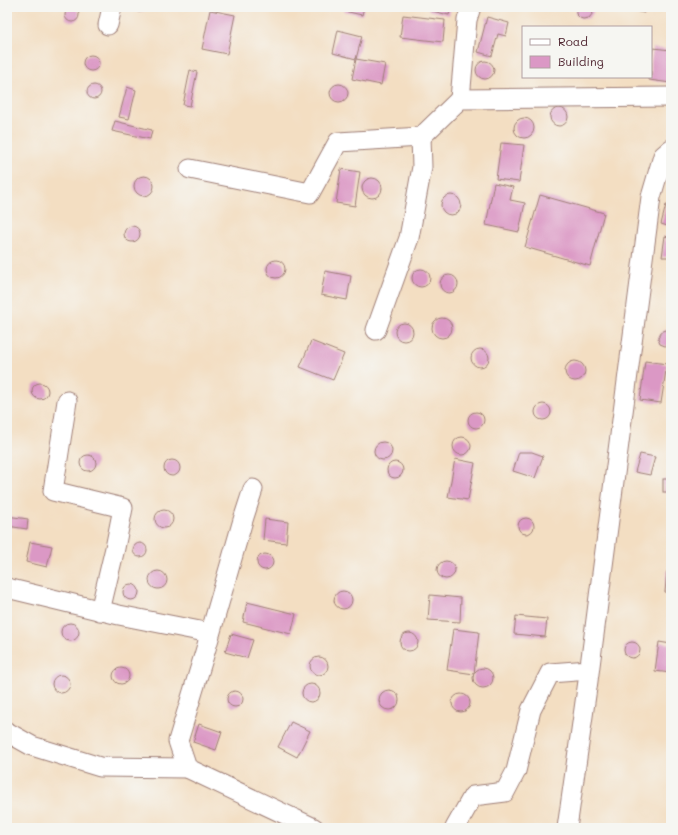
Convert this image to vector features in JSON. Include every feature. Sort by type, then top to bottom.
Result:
[{"type":"street","points":[[190,169],[310,193],[338,142],[421,137],[460,99],[467,20],[472,7]]},
{"type":"street","points":[[460,99],[671,96]]},
{"type":"street","points":[[376,330],[410,238],[422,167],[421,137]]},
{"type":"street","points":[[566,828],[589,670],[650,197],[664,156],[671,150]]},
{"type":"street","points":[[67,401],[53,490],[123,508],[100,611]]},
{"type":"street","points":[[187,768],[178,741],[253,489]]},
{"type":"street","points":[[7,588],[100,611],[210,633]]},
{"type":"street","points":[[455,828],[473,796],[505,792],[516,771],[530,710],[550,673],[589,670]]},
{"type":"street","points":[[7,732],[32,746],[100,767],[187,768],[314,828]]},
{"type":"building","points":[[132,7],[147,7],[144,11],[139,12],[134,10]]},
{"type":"building","points":[[345,7],[364,7],[362,15],[344,11]]},
{"type":"building","points":[[428,7],[451,7],[449,15],[428,10]]},
{"type":"building","points":[[576,7],[593,7],[593,13],[589,18],[580,18],[576,14]]},
{"type":"building","points":[[621,7],[646,7],[644,13]]},
{"type":"building","points":[[72,8],[77,10],[79,15],[77,20],[72,22],[67,20],[65,15],[67,10]]},
{"type":"building","points":[[210,10],[235,15],[227,54],[202,49]]},
{"type":"building","points":[[403,15],[445,20],[443,42],[400,37]]},
{"type":"building","points":[[487,17],[509,23],[506,36],[498,34],[492,56],[478,52]]},
{"type":"building","points":[[338,30],[362,36],[356,59],[333,53]]},
{"type":"building","points":[[653,48],[671,50],[671,83],[649,80],[649,78],[652,78]]},
{"type":"building","points":[[88,55],[94,55],[99,60],[97,69],[94,71],[88,71],[83,66],[83,60]]},
{"type":"building","points":[[356,59],[385,64],[381,85],[352,79]]},
{"type":"building","points":[[485,61],[491,64],[494,70],[491,76],[485,79],[479,76],[476,70],[479,64]]},
{"type":"building","points":[[190,70],[197,72],[190,106],[183,105]]},
{"type":"building","points":[[339,84],[345,87],[348,93],[345,99],[339,102],[333,99],[330,93],[333,87]]},
{"type":"building","points":[[91,85],[97,85],[101,89],[101,95],[97,99],[91,99],[87,95],[87,89]]},
{"type":"building","points":[[127,87],[136,90],[129,119],[119,117]]},
{"type":"building","points":[[559,108],[565,111],[568,117],[565,123],[559,126],[553,123],[550,117],[553,111]]},
{"type":"building","points":[[524,118],[531,121],[534,128],[531,135],[524,138],[517,135],[514,128],[517,121]]},
{"type":"building","points":[[115,121],[152,130],[150,139],[112,131]]},
{"type":"building","points":[[501,143],[524,145],[519,182],[496,179]]},
{"type":"building","points":[[341,169],[360,172],[355,206],[336,203]]},
{"type":"building","points":[[144,176],[151,179],[154,186],[151,193],[144,196],[137,193],[134,186],[137,179]]},
{"type":"building","points":[[372,178],[379,181],[382,188],[379,195],[372,198],[365,195],[362,188],[365,181]]},
{"type":"building","points":[[494,183],[513,187],[510,200],[525,203],[519,232],[486,225]]},
{"type":"building","points":[[451,195],[458,198],[461,205],[458,212],[451,215],[444,212],[441,205],[444,198]]},
{"type":"building","points":[[540,195],[604,213],[590,266],[525,247]]},
{"type":"building","points":[[666,205],[671,206],[671,227],[661,224]]},
{"type":"building","points":[[129,226],[135,226],[140,231],[138,240],[135,242],[129,242],[124,237],[124,231]]},
{"type":"building","points":[[665,236],[671,238],[671,257],[662,257]]},
{"type":"building","points":[[276,260],[282,263],[285,269],[282,275],[276,278],[270,275],[267,269],[270,263]]},
{"type":"building","points":[[421,269],[427,272],[430,278],[427,284],[421,287],[415,284],[412,278],[415,272]]},
{"type":"building","points":[[325,271],[351,276],[347,300],[321,295]]},
{"type":"building","points":[[445,275],[453,275],[458,280],[456,291],[453,293],[445,293],[440,288],[440,280]]},
{"type":"building","points":[[442,318],[449,321],[452,328],[449,335],[442,338],[435,335],[432,328],[435,321]]},
{"type":"building","points":[[400,323],[408,323],[413,328],[411,339],[408,341],[400,341],[395,336],[395,328]]},
{"type":"building","points":[[666,330],[671,331],[671,345],[665,346],[660,344],[658,339],[661,332]]},
{"type":"building","points":[[311,341],[344,354],[333,380],[300,367]]},
{"type":"building","points":[[480,349],[486,352],[489,358],[486,364],[480,367],[474,364],[471,358],[474,352]]},
{"type":"building","points":[[575,361],[582,364],[585,371],[582,378],[575,381],[568,378],[565,371],[568,364]]},
{"type":"building","points":[[645,361],[667,364],[661,403],[640,400]]},
{"type":"building","points":[[40,383],[46,385],[48,391],[46,397],[40,399],[34,397],[32,391],[34,385]]},
{"type":"building","points":[[540,404],[546,404],[551,409],[549,418],[546,420],[540,420],[535,415],[535,409]]},
{"type":"building","points":[[473,412],[479,412],[484,417],[482,426],[479,428],[473,428],[468,423],[468,417]]},
{"type":"building","points":[[462,437],[468,440],[471,446],[468,452],[462,455],[456,452],[453,446],[456,440]]},
{"type":"building","points":[[379,442],[387,442],[392,447],[390,458],[387,460],[379,460],[374,455],[374,447]]},
{"type":"building","points":[[519,452],[532,452],[543,456],[535,478],[513,471]]},
{"type":"building","points":[[640,454],[655,457],[650,475],[635,472]]},
{"type":"building","points":[[85,455],[91,455],[96,460],[94,469],[91,471],[85,471],[80,466],[80,460]]},
{"type":"building","points":[[455,459],[475,463],[468,500],[448,497]]},
{"type":"building","points":[[169,460],[175,460],[180,465],[178,474],[175,476],[169,476],[164,471],[164,465]]},
{"type":"building","points":[[395,462],[401,464],[403,470],[401,476],[395,478],[389,476],[387,470],[389,464]]},
{"type":"building","points":[[663,479],[671,479],[671,492],[663,492]]},
{"type":"building","points":[[164,510],[170,513],[173,519],[170,525],[164,528],[158,525],[155,519],[158,513]]},
{"type":"building","points":[[7,516],[28,519],[27,529],[7,526]]},
{"type":"building","points":[[526,518],[533,523],[534,526],[529,533],[526,534],[519,529],[518,526],[523,519]]},
{"type":"building","points":[[265,519],[288,522],[286,543],[263,540]]},
{"type":"building","points":[[30,542],[52,546],[47,567],[26,562]]},
{"type":"building","points":[[137,543],[143,543],[147,547],[147,553],[143,557],[137,557],[133,553],[133,547]]},
{"type":"building","points":[[262,554],[268,554],[273,559],[271,568],[268,570],[262,570],[257,565],[257,559]]},
{"type":"building","points":[[446,561],[452,564],[455,570],[452,576],[446,579],[440,576],[437,570],[440,564]]},
{"type":"building","points":[[158,571],[164,574],[167,580],[164,586],[158,589],[152,586],[149,580],[152,574]]},
{"type":"building","points":[[667,571],[671,572],[671,593],[665,592]]},
{"type":"building","points":[[131,584],[138,589],[139,592],[134,599],[131,600],[124,595],[123,592],[128,585]]},
{"type":"building","points":[[343,591],[349,594],[352,600],[349,606],[343,609],[337,606],[334,600],[337,594]]},
{"type":"building","points":[[430,595],[461,598],[460,622],[428,620]]},
{"type":"building","points":[[247,602],[296,614],[291,634],[243,622]]},
{"type":"building","points":[[516,616],[547,619],[545,637],[514,634]]},
{"type":"building","points":[[70,623],[76,626],[79,632],[76,638],[70,641],[64,638],[61,632],[64,626]]},
{"type":"building","points":[[453,629],[479,632],[474,674],[447,670]]},
{"type":"building","points":[[409,633],[415,636],[418,642],[415,648],[409,651],[403,648],[400,642],[403,636]]},
{"type":"building","points":[[231,634],[253,640],[247,658],[225,652]]},
{"type":"building","points":[[629,642],[635,642],[640,647],[638,656],[635,658],[629,658],[624,653],[624,647]]},
{"type":"building","points":[[659,642],[671,644],[671,673],[655,671]]},
{"type":"building","points":[[319,657],[325,660],[328,666],[325,672],[319,675],[313,672],[310,666],[313,660]]},
{"type":"building","points":[[121,668],[128,673],[129,676],[124,683],[121,684],[114,679],[113,676],[118,669]]},
{"type":"building","points":[[483,668],[490,671],[493,678],[490,685],[483,688],[476,685],[473,678],[476,671]]},
{"type":"building","points":[[61,675],[67,678],[70,684],[67,690],[61,693],[55,690],[52,684],[55,678]]},
{"type":"building","points":[[311,684],[317,687],[320,693],[317,699],[311,702],[305,699],[302,693],[305,687]]},
{"type":"building","points":[[389,690],[396,693],[399,700],[396,707],[389,710],[382,707],[379,700],[382,693]]},
{"type":"building","points":[[235,691],[242,696],[243,699],[238,706],[235,707],[228,702],[227,699],[232,692]]},
{"type":"building","points":[[461,694],[467,697],[470,703],[467,709],[461,712],[455,709],[452,703],[455,697]]},
{"type":"building","points":[[291,722],[310,731],[297,757],[278,747]]},
{"type":"building","points":[[199,724],[222,732],[216,750],[193,742]]}]
